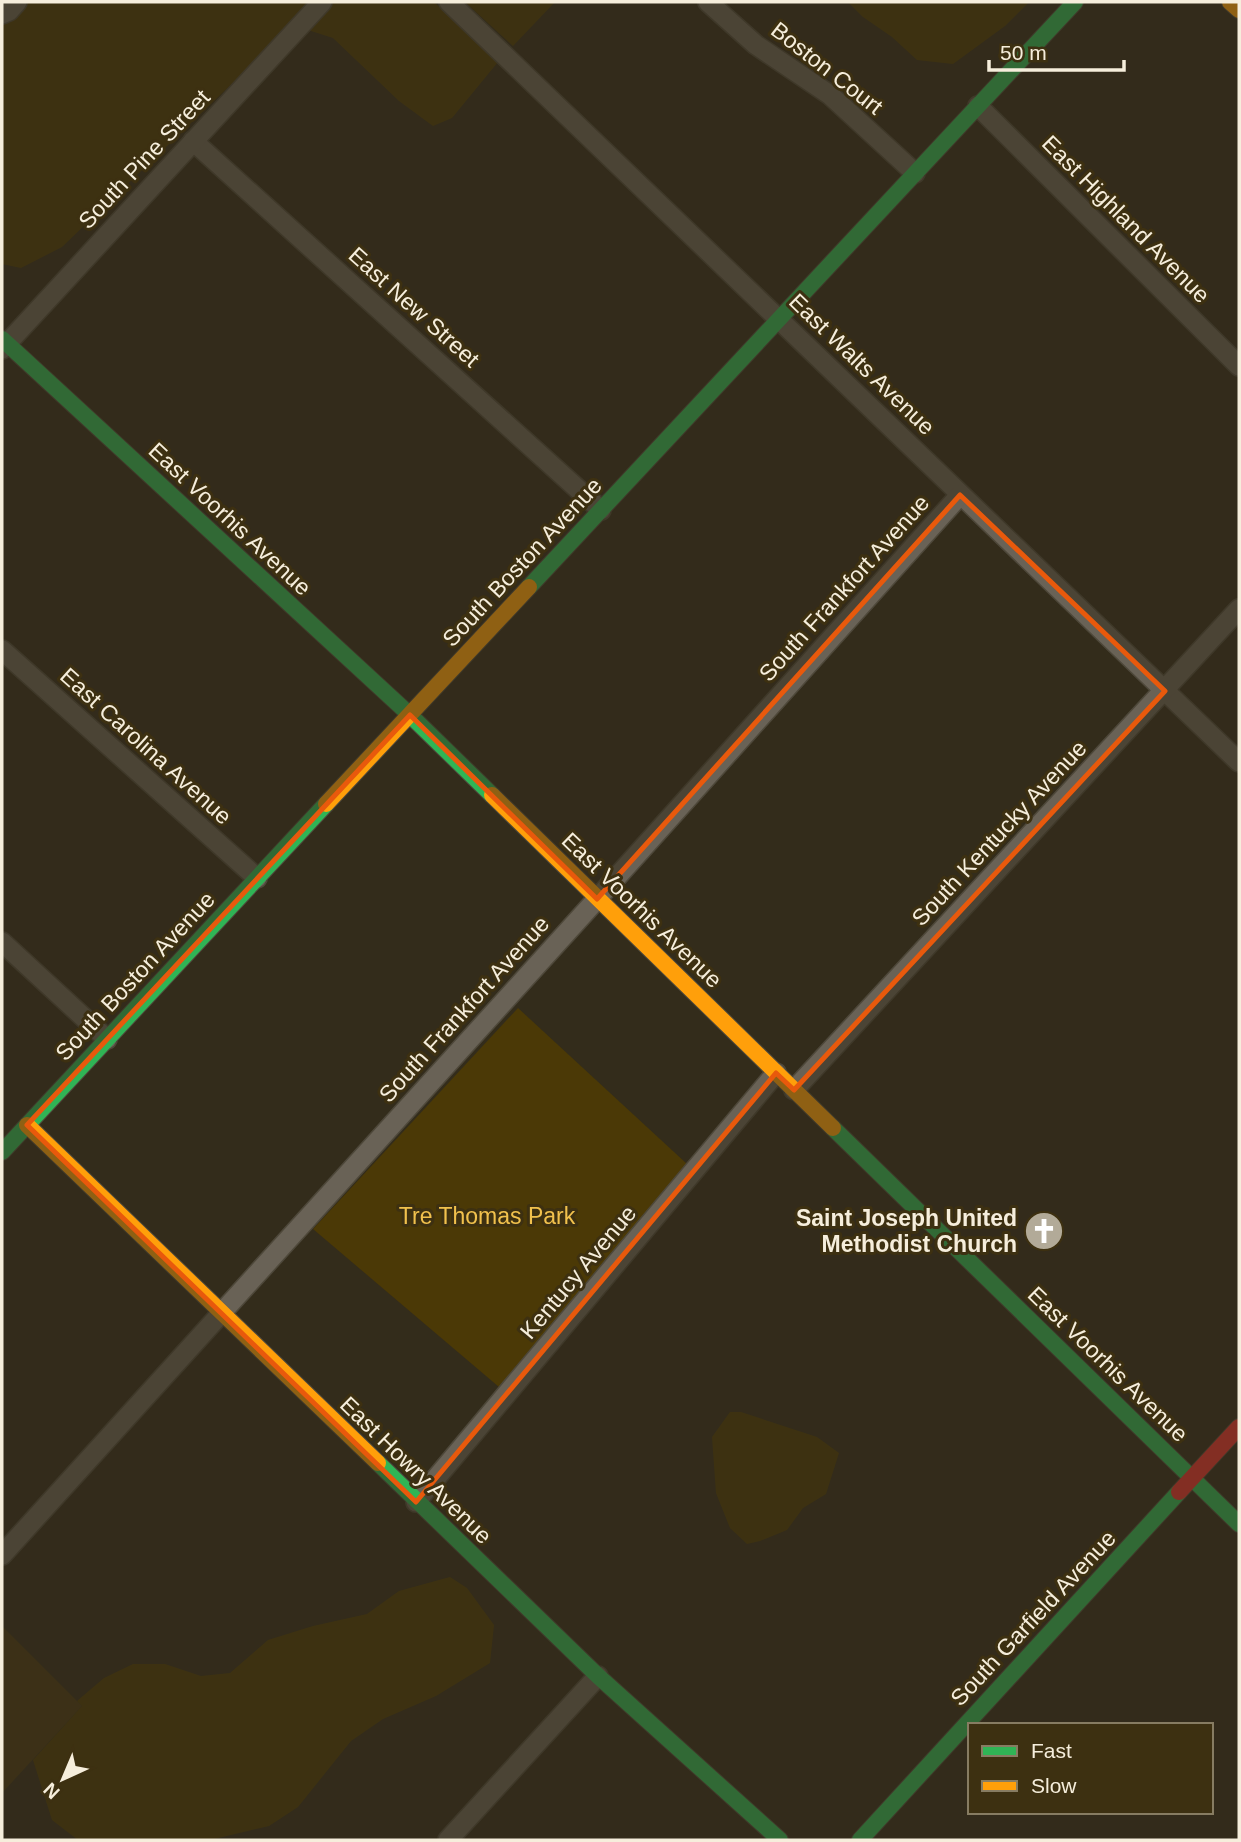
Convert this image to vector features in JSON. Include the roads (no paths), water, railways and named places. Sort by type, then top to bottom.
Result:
[{"type":"street","points":[[2,14],[17,2]]},
{"type":"street","name":"South Pine Street","points":[[3,344],[322,2]]},
{"type":"street","name":"East Walts Avenue","points":[[449,2],[1239,762]]},
{"type":"street","name":"Boston Court","points":[[708,2],[756,45],[830,95],[915,173]]},
{"type":"street","name":"South Boston Avenue","points":[[2,1152],[1075,2]]},
{"type":"street","points":[[1230,2],[1239,10]]},
{"type":"street","name":"East Highland Avenue","points":[[978,106],[1239,366]]},
{"type":"street","name":"East New Street","points":[[193,141],[601,510]]},
{"type":"street","name":"East Voorhis Avenue","points":[[3,344],[410,715],[1239,1524]]},
{"type":"street","name":"South Frankfort Avenue","points":[[2,1555],[960,495]]},
{"type":"street","name":"South Kentucky Avenue","points":[[794,1090],[1239,609]]},
{"type":"street","name":"East Carolina Avenue","points":[[2,650],[257,878]]},
{"type":"street","points":[[2,942],[107,1039]]},
{"type":"street","name":"Kentucy Avenue","points":[[416,1502],[776,1073]]},
{"type":"street","name":"East Howry Avenue","points":[[27,1125],[598,1676],[780,1840]]},
{"type":"street","name":"South Garfield Avenue","points":[[860,1840],[1239,1427]]},
{"type":"street","points":[[448,1840],[598,1676]]},
{"type":"place","name":"Saint Joseph United Methodist Church","points":[[1044,1231]]},
{"type":"park label","name":"Tre Thomas Park","points":[[487,1216]]}]
